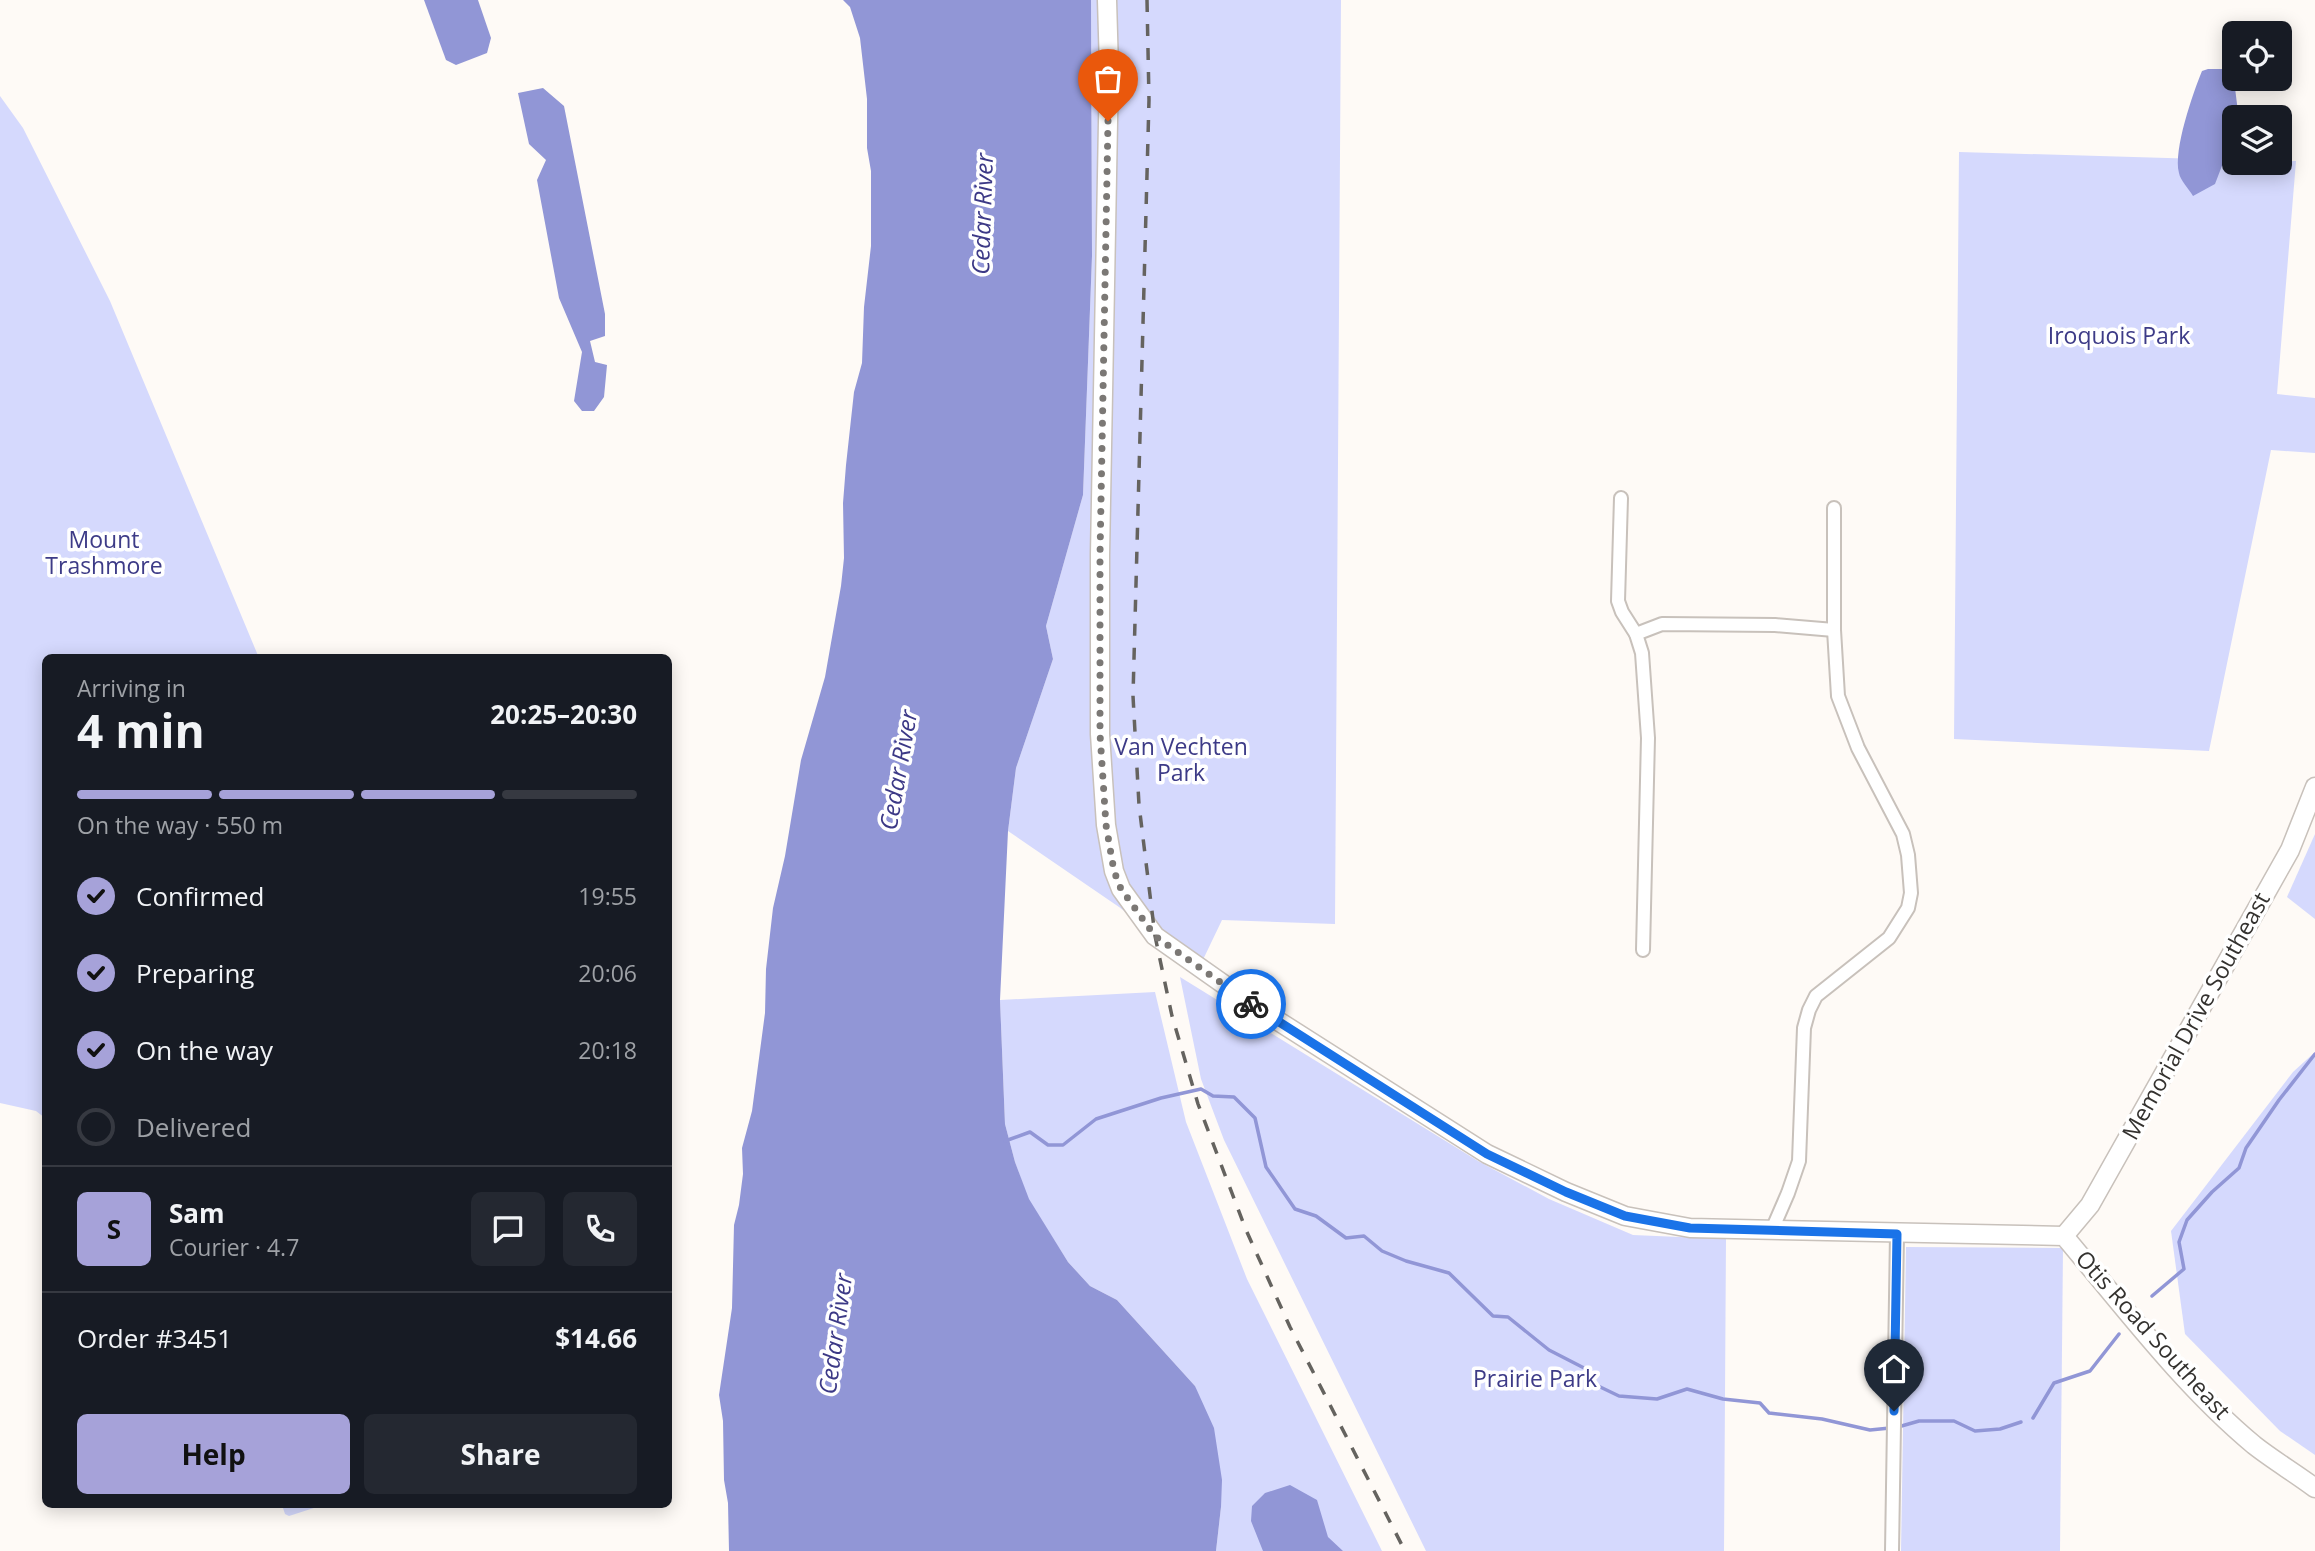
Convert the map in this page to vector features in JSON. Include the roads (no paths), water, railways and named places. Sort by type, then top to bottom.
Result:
[{"type":"street","name":"Otis Road Southeast","points":[[1107,0],[1109,68],[1100,541],[1100,734],[1106,825],[1114,871],[1121,889],[1155,936],[1253,1005],[1487,1154],[1566,1192],[1625,1216],[1690,1228],[2064,1236],[2203,1396],[2254,1444],[2315,1488]]},
{"type":"street","points":[[1621,498],[1618,601],[1636,634],[1642,653],[1648,738],[1643,950]]},
{"type":"street","points":[[1772,1230],[1799,1161],[1804,1028],[1809,1010],[1816,996],[1889,938],[1908,908],[1911,893],[1908,855],[1903,834],[1858,748],[1838,696],[1834,630],[1834,508]]},
{"type":"street","points":[[1636,634],[1662,624],[1775,625],[1834,630]]},
{"type":"street","name":"Memorial Drive Southeast","points":[[2064,1236],[2090,1205],[2283,862],[2315,787]]},
{"type":"street","points":[[1892,1551],[1897,1234]]},
{"type":"water","points":[[424,0],[478,0],[491,38],[487,53],[456,65],[446,60]]},
{"type":"water","name":"Cedar River","points":[[843,0],[1091,0],[1092,256],[1083,495],[1046,626],[1053,659],[1016,768],[1008,831],[1000,1000],[1005,1124],[1029,1199],[1068,1262],[1090,1286],[1117,1300],[1195,1386],[1214,1428],[1222,1480],[1216,1551],[729,1551],[723,1421],[719,1395],[732,1308],[734,1225],[743,1174],[742,1148],[752,1111],[765,1013],[766,969],[773,908],[785,856],[801,760],[825,677],[841,586],[846,465],[854,392],[862,363],[864,307],[871,246],[867,99],[860,38],[850,7]]},
{"type":"water","points":[[2222,69],[2222,91],[2235,91],[2237,105],[2222,105],[2222,166],[2215,184],[2193,196],[2180,176],[2178,163],[2185,122],[2202,71]]},
{"type":"water","points":[[543,88],[564,106],[605,314],[605,336],[590,341],[595,362],[607,365],[604,397],[594,411],[582,411],[574,401],[582,352],[559,298],[537,180],[546,160],[529,144],[518,93]]},
{"type":"water","points":[[1290,1485],[1317,1500],[1328,1537],[1343,1551],[1263,1551],[1251,1521],[1252,1506],[1265,1493]]},
{"type":"waterway","points":[[2152,1296],[2184,1269],[2179,1242],[2187,1220],[2212,1192],[2239,1168],[2246,1148],[2315,1054]]},
{"type":"waterway","points":[[1005,1141],[1030,1132],[1048,1145],[1063,1145],[1096,1119],[1161,1098],[1201,1089],[1213,1096],[1234,1097],[1255,1118],[1266,1167],[1295,1209],[1316,1216],[1346,1238],[1364,1236],[1382,1251],[1449,1273],[1493,1316],[1508,1317],[1549,1350],[1586,1369],[1594,1384],[1619,1396],[1657,1399],[1687,1389],[1723,1399],[1760,1403],[1769,1413],[1822,1419],[1870,1430],[1890,1428]]},
{"type":"waterway","points":[[2033,1418],[2054,1383],[2090,1371],[2119,1334]]},
{"type":"waterway","points":[[1898,1427],[1919,1421],[1954,1421],[1975,1431],[2000,1429],[2021,1422]]},
{"type":"railway","points":[[1147,0],[1149,100],[1133,696],[1139,805],[1155,936],[1172,1016],[1198,1104],[1246,1230],[1290,1327],[1405,1551]]},
{"type":"park label","name":"Iroquois Park","points":[[2119,336]]},
{"type":"park label","name":"Mount Trashmore","points":[[104,553]]},
{"type":"park label","name":"Van Vechten Park","points":[[1181,760]]},
{"type":"park label","name":"Prairie Park","points":[[1535,1379]]}]
